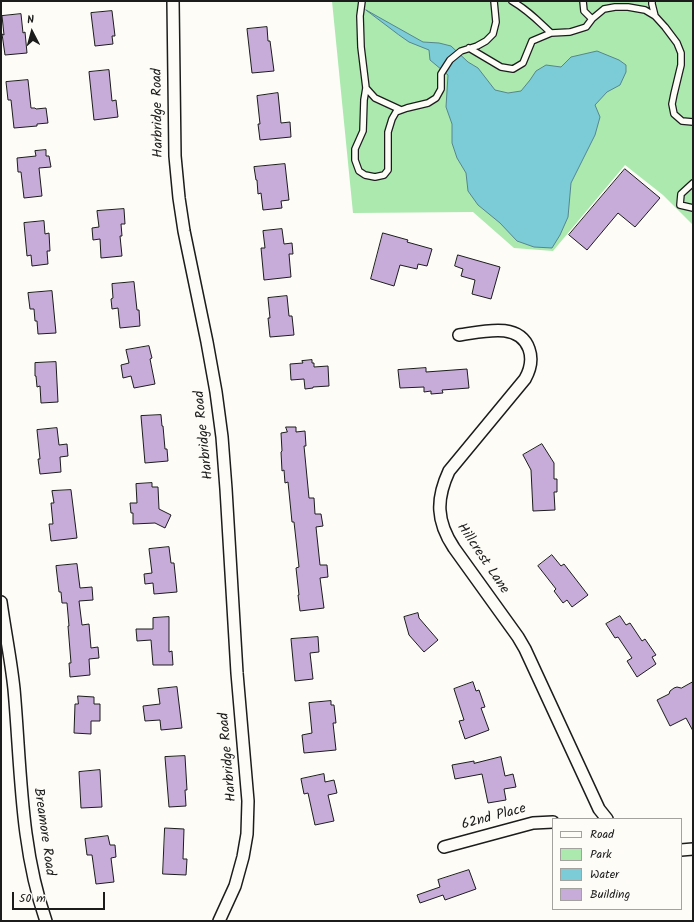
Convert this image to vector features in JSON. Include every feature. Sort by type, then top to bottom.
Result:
[{"type":"street","name":"Harbridge Road","points":[[173,1],[174,156],[184,231],[212,370],[222,437],[237,673],[248,801],[245,851],[235,886],[219,921]]},
{"type":"street","name":"Hillcrest Lane","points":[[459,335],[499,330],[516,334],[524,341],[530,351],[531,362],[525,379],[450,471],[440,498],[443,528],[447,539],[518,637],[525,649],[599,809],[605,818]]},
{"type":"street","name":"Breamore Road","points":[[1,602],[14,688],[27,846],[37,892],[46,921]]},
{"type":"street","name":"62nd Place","points":[[444,847],[533,823],[552,822]]},
{"type":"street","points":[[682,850],[693,849]]},
{"type":"lane","points":[[362,1],[360,16],[360,47],[366,88],[363,131],[354,149],[355,160],[359,171],[365,175],[375,177],[384,175],[388,170],[388,132],[396,112],[428,103],[436,98],[441,89],[441,74],[450,60],[461,50],[477,46],[486,41],[493,34],[496,22],[495,2]]},
{"type":"lane","points":[[512,1],[524,7],[551,33]]},
{"type":"lane","points":[[583,1],[584,10],[592,19]]},
{"type":"lane","points":[[652,1],[655,16]]},
{"type":"lane","points":[[469,48],[501,67],[513,69],[523,63],[532,41],[551,33],[570,32],[586,27],[592,19],[604,9],[628,7],[645,10],[655,16],[665,27],[681,53],[681,65],[672,104],[674,114],[682,121],[693,122]]},
{"type":"lane","points":[[366,88],[375,98],[401,110]]},
{"type":"lane","points":[[693,183],[681,194],[680,205],[693,208]]},
{"type":"green space","points":[[332,1],[693,1],[693,225],[663,195],[625,165],[553,251],[514,248],[473,212],[353,213]]},
{"type":"water","points":[[366,10],[423,42],[439,43],[451,46],[468,62],[478,68],[495,90],[508,93],[521,91],[536,71],[546,65],[561,67],[571,57],[597,51],[619,60],[626,65],[626,72],[620,85],[607,92],[595,105],[600,117],[595,135],[571,183],[568,217],[552,248],[534,247],[517,241],[500,223],[478,205],[468,191],[466,173],[457,158],[452,143],[452,124],[446,107],[448,75],[430,60],[429,50],[409,42]]},
{"type":"building","points":[[112,11],[115,36],[112,36],[113,44],[95,46],[91,13]]},
{"type":"building","points":[[21,14],[23,33],[25,32],[27,53],[5,55],[2,34],[4,35],[2,16]]},
{"type":"building","points":[[267,27],[268,41],[270,41],[274,71],[252,73],[247,29]]},
{"type":"building","points":[[109,70],[112,101],[116,100],[118,117],[94,120],[89,72]]},
{"type":"building","points":[[28,80],[31,108],[46,108],[48,123],[37,124],[37,126],[14,128],[11,100],[8,100],[6,82]]},
{"type":"building","points":[[278,93],[281,123],[290,122],[291,137],[260,140],[257,96]]},
{"type":"building","points":[[46,150],[46,156],[49,156],[51,167],[39,168],[42,196],[24,198],[21,172],[18,172],[17,158],[36,156],[35,151]]},
{"type":"building","points":[[285,164],[289,200],[281,201],[282,208],[263,210],[261,193],[258,194],[254,167]]},
{"type":"building","points":[[625,169],[660,198],[635,227],[618,213],[587,250],[569,235]]},
{"type":"building","points":[[124,209],[125,224],[121,224],[122,236],[120,236],[122,256],[101,258],[100,239],[93,240],[92,228],[99,227],[97,211]]},
{"type":"building","points":[[44,221],[45,234],[49,233],[50,251],[47,251],[48,264],[32,266],[31,255],[27,256],[24,223]]},
{"type":"building","points":[[282,229],[284,244],[292,243],[293,254],[289,254],[291,277],[264,280],[261,248],[265,248],[263,231]]},
{"type":"building","points":[[383,233],[432,249],[427,266],[418,264],[417,269],[400,265],[394,286],[371,279]]},
{"type":"building","points":[[458,255],[500,267],[491,299],[472,294],[475,280],[461,276],[463,269],[455,266]]},
{"type":"building","points":[[134,282],[140,326],[120,328],[118,308],[112,309],[112,284]]},
{"type":"building","points":[[52,291],[56,333],[38,334],[37,321],[35,321],[34,309],[30,309],[28,293]]},
{"type":"building","points":[[287,296],[289,316],[292,316],[294,335],[270,337],[268,298]]},
{"type":"building","points":[[149,346],[155,384],[134,388],[131,376],[123,378],[121,365],[129,363],[126,350]]},
{"type":"building","points":[[312,360],[314,367],[328,366],[329,386],[305,389],[304,379],[291,380],[290,364],[303,363],[302,361]]},
{"type":"building","points":[[56,362],[58,402],[41,403],[40,386],[37,387],[35,376],[35,363]]},
{"type":"building","points":[[426,368],[426,372],[467,369],[469,388],[442,390],[443,393],[431,394],[431,391],[424,392],[424,387],[400,388],[398,370]]},
{"type":"building","points":[[161,415],[168,461],[145,463],[141,416]]},
{"type":"building","points":[[286,427],[296,427],[296,432],[305,431],[306,446],[304,446],[309,498],[314,498],[315,514],[321,514],[323,526],[316,527],[320,565],[327,565],[328,577],[320,578],[324,608],[300,611],[296,568],[299,567],[294,522],[292,522],[288,482],[285,483],[284,470],[282,471],[281,433],[287,432]]},
{"type":"building","points":[[57,428],[59,445],[67,444],[68,456],[60,457],[61,472],[40,474],[37,430]]},
{"type":"building","points":[[542,444],[554,463],[554,479],[557,479],[557,492],[554,492],[555,510],[533,511],[531,470],[523,455]]},
{"type":"building","points":[[152,483],[152,487],[158,487],[159,509],[171,515],[165,528],[155,523],[133,524],[133,513],[131,513],[130,503],[137,503],[136,484]]},
{"type":"building","points":[[71,490],[77,538],[51,541],[49,524],[53,524],[51,503],[54,503],[52,491]]},
{"type":"building","points":[[169,547],[171,563],[174,563],[177,592],[154,594],[153,583],[145,584],[144,574],[152,573],[149,549]]},
{"type":"building","points":[[552,555],[561,566],[564,564],[588,595],[572,607],[567,600],[563,603],[554,591],[556,589],[538,566]]},
{"type":"building","points":[[77,564],[80,588],[92,587],[93,600],[79,601],[82,625],[89,624],[91,648],[98,647],[99,658],[89,659],[90,675],[70,677],[69,663],[71,663],[67,603],[62,603],[61,592],[59,592],[56,566]]},
{"type":"building","points":[[418,613],[419,618],[438,640],[424,652],[409,635],[404,617]]},
{"type":"building","points":[[620,616],[626,625],[630,623],[642,641],[645,639],[656,655],[652,657],[656,664],[637,677],[627,661],[632,658],[618,637],[615,638],[606,624]]},
{"type":"building","points":[[169,617],[169,652],[172,651],[173,665],[153,665],[151,640],[137,641],[136,629],[153,629],[153,618]]},
{"type":"building","points":[[318,637],[319,652],[310,653],[313,679],[295,681],[291,639]]},
{"type":"building","points":[[473,682],[476,691],[479,690],[485,707],[481,708],[489,730],[465,739],[459,721],[464,720],[454,689]]},
{"type":"building","points":[[693,682],[693,731],[686,718],[670,726],[657,700],[669,694],[674,688],[681,688]]},
{"type":"building","points":[[177,687],[182,728],[161,730],[160,720],[145,721],[143,706],[160,704],[158,689]]},
{"type":"building","points":[[78,696],[94,697],[94,704],[100,704],[100,721],[91,721],[91,734],[74,733],[75,704],[78,704]]},
{"type":"building","points":[[331,701],[331,705],[334,705],[336,723],[333,723],[336,750],[304,753],[302,735],[312,733],[309,703]]},
{"type":"building","points":[[185,756],[187,790],[185,790],[186,806],[169,807],[165,757]]},
{"type":"building","points":[[501,757],[505,776],[513,774],[516,787],[504,789],[506,800],[488,803],[482,774],[455,779],[452,765],[474,761],[474,763]]},
{"type":"building","points":[[100,770],[102,807],[81,808],[79,772]]},
{"type":"building","points":[[324,774],[325,782],[334,780],[337,793],[328,795],[334,821],[315,825],[308,793],[304,794],[301,779]]},
{"type":"building","points":[[165,828],[184,829],[183,859],[187,859],[186,875],[163,874]]},
{"type":"building","points":[[108,836],[110,845],[115,845],[116,857],[111,858],[114,882],[96,884],[92,855],[87,855],[85,839]]},
{"type":"building","points":[[469,870],[476,889],[445,900],[443,895],[420,903],[417,895],[440,887],[438,880]]}]
